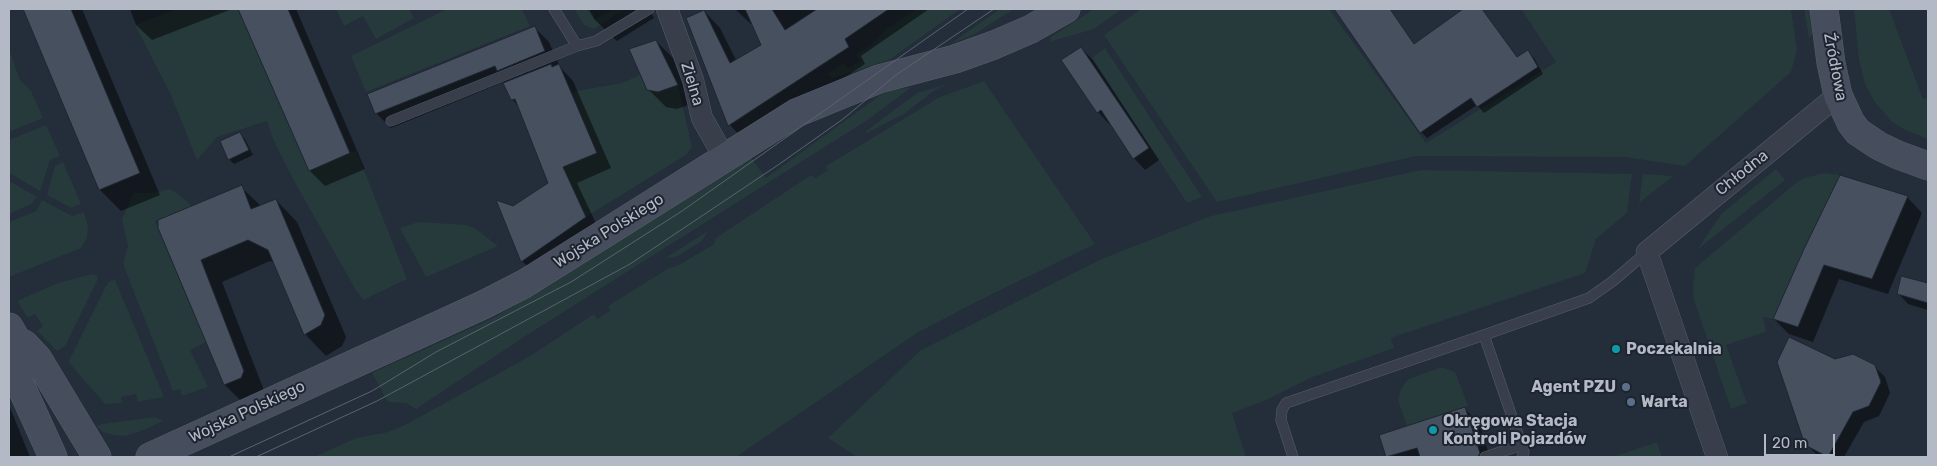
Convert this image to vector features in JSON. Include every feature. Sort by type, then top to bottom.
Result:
[{"type":"main road","name":"Wojska Polskiego","points":[[150,457],[483,306],[524,284],[796,112],[879,79],[955,59],[994,45],[1030,29],[1066,9]]},
{"type":"main road","name":"Źródłowa","points":[[1824,9],[1831,63],[1838,95],[1851,123],[1858,132],[1898,155],[1928,166]]},
{"type":"main road","points":[[13,334],[14,357],[19,382],[53,457]]},
{"type":"main road","points":[[13,334],[38,359],[97,457]]},
{"type":"street","name":"Zielna","points":[[666,9],[693,80],[702,118],[724,157]]},
{"type":"street","name":"Chłodna","points":[[1647,252],[1838,95]]},
{"type":"street","points":[[1647,252],[1716,457]]},
{"type":"lane","points":[[554,9],[577,46]]},
{"type":"lane","points":[[392,121],[577,46],[596,42],[649,9]]},
{"type":"lane","points":[[1292,457],[1281,420],[1282,410],[1286,403],[1589,298],[1613,281],[1647,252]]},
{"type":"lane","points":[[1484,335],[1522,445],[1524,452],[1522,457]]},
{"type":"lane","points":[[1485,457],[1522,445]]},
{"type":"shaded area","points":[[177,9],[238,9],[309,171],[356,150],[407,279],[363,300],[293,179],[273,139],[267,121],[217,137],[197,160],[171,95],[135,25]]},
{"type":"shaded area","points":[[336,9],[409,9],[414,18],[376,39],[363,16],[344,26]]},
{"type":"shaded area","points":[[447,9],[522,9],[530,26],[366,92],[351,56]]},
{"type":"shaded area","points":[[574,9],[587,9],[595,20],[613,9],[625,9],[594,29],[584,25]]},
{"type":"shaded area","points":[[916,9],[960,9],[889,60],[833,78],[827,74],[844,63],[848,68],[860,61],[856,55],[868,47],[888,28]]},
{"type":"shaded area","points":[[1000,9],[1014,9],[973,35],[950,44]]},
{"type":"shaded area","points":[[1094,9],[1122,9],[1094,29],[1049,42],[1051,37]]},
{"type":"shaded area","points":[[1141,9],[1329,9],[1426,143],[1556,62],[1521,9],[1791,9],[1797,50],[1791,72],[1685,166],[1624,157],[1416,156],[1217,202],[1104,35]]},
{"type":"shaded area","points":[[1804,9],[1810,9],[1813,33],[1809,38]]},
{"type":"shaded area","points":[[1854,9],[1889,9],[1923,99],[1928,98],[1928,139],[1905,130],[1892,122],[1874,101],[1865,84],[1859,60]]},
{"type":"shaded area","points":[[1105,48],[1202,197],[1187,203],[1092,58]]},
{"type":"shaded area","points":[[9,49],[20,80],[31,91],[43,118],[9,132]]},
{"type":"shaded area","points":[[640,75],[647,90],[658,92],[678,85],[692,147],[686,155],[586,217],[563,167],[597,152],[571,92],[622,83]]},
{"type":"shaded area","points":[[984,81],[1095,244],[917,333],[736,457],[314,457],[356,438],[388,432],[405,425],[530,356],[594,314],[597,319],[610,311],[608,306],[669,268],[677,266],[713,245],[716,238],[811,175],[815,178],[828,170],[826,166],[940,97]]},
{"type":"shaded area","points":[[951,83],[935,90],[904,114],[867,133],[866,131],[917,93]]},
{"type":"shaded area","points":[[912,87],[866,121],[527,335],[416,409],[406,403],[388,402],[372,373],[491,319],[549,286],[750,156],[766,178],[882,94],[892,90]]},
{"type":"shaded area","points":[[46,125],[60,156],[50,160],[40,191],[9,173],[9,140]]},
{"type":"shaded area","points":[[63,162],[81,204],[71,208],[47,195],[55,166]]},
{"type":"shaded area","points":[[1776,169],[1785,180],[1697,250],[1722,213]]},
{"type":"shaded area","points":[[1421,170],[1632,174],[1627,213],[1596,239],[1585,273],[1391,338],[1394,348],[1310,378],[1264,401],[1232,413],[1246,457],[857,457],[828,438],[921,350],[1104,258],[1211,216]]},
{"type":"shaded area","points":[[1825,173],[1840,175],[1773,319],[1763,317],[1766,332],[1726,345],[1747,403],[1731,409],[1694,300],[1695,268],[1797,182],[1807,177]]},
{"type":"shaded area","points":[[1643,174],[1673,176],[1639,203]]},
{"type":"shaded area","points":[[9,181],[37,197],[31,204],[9,214]]},
{"type":"shaded area","points":[[169,189],[177,193],[192,206],[155,221],[206,342],[190,350],[208,387],[182,396],[180,389],[173,391],[123,264],[128,246],[122,220],[133,193],[155,193]]},
{"type":"shaded area","points":[[42,200],[72,216],[84,212],[88,226],[87,238],[81,248],[9,277],[9,222],[36,211]]},
{"type":"shaded area","points":[[418,222],[467,225],[476,229],[498,246],[426,277],[400,228]]},
{"type":"shaded area","points":[[708,231],[702,241],[678,256],[667,257]]},
{"type":"shaded area","points":[[92,274],[97,275],[98,279],[65,346],[57,351],[37,331],[43,326],[35,314],[28,318],[17,301],[58,283]]},
{"type":"shaded area","points":[[115,280],[164,397],[138,402],[136,394],[121,397],[122,403],[105,404],[70,364],[69,361],[106,286],[110,281]]},
{"type":"shaded area","points":[[1442,367],[1455,372],[1468,406],[1407,426],[1398,400],[1401,389],[1408,379]]},
{"type":"shaded area","points":[[156,417],[163,421],[139,432],[124,436],[103,432],[97,426],[102,424]]},
{"type":"shaded area","points":[[1657,442],[1662,457],[1613,457]]},
{"type":"building","points":[[23,9],[71,9],[140,173],[99,190]]},
{"type":"building","points":[[238,9],[288,9],[350,153],[309,171]]},
{"type":"building","points":[[745,9],[772,9],[785,30],[817,9],[889,9],[845,39],[849,47],[728,126],[686,18],[704,10],[730,63],[761,45]]},
{"type":"building","points":[[1334,9],[1390,9],[1414,44],[1463,9],[1482,9],[1517,57],[1528,50],[1538,67],[1477,107],[1471,98],[1420,133]]},
{"type":"building","points":[[535,26],[545,51],[497,71],[495,66],[375,114],[367,94]]},
{"type":"building","points":[[656,40],[678,85],[658,92],[647,90],[629,49]]},
{"type":"building","points":[[1081,47],[1149,148],[1133,159],[1101,110],[1097,113],[1061,60]]},
{"type":"building","points":[[551,64],[552,67],[559,64],[597,153],[563,167],[586,217],[521,262],[496,200],[513,206],[548,183],[515,99],[511,100],[503,83]]},
{"type":"building","points":[[240,132],[249,150],[228,160],[220,141]]},
{"type":"building","points":[[1840,175],[1908,196],[1872,279],[1824,265],[1798,327],[1773,319],[1804,249]]},
{"type":"building","points":[[242,185],[251,209],[276,199],[325,315],[321,325],[304,335],[268,250],[248,240],[201,260],[244,371],[241,378],[224,385],[158,228],[158,220]]},
{"type":"building","points":[[1901,276],[1928,283],[1928,303],[1897,294]]},
{"type":"building","points":[[1789,337],[1835,359],[1853,354],[1875,365],[1881,382],[1869,406],[1853,412],[1828,457],[1805,445],[1777,362]]},
{"type":"building","name":"Okręgowa Stacja Kontroli Pojazdów","points":[[1465,407],[1480,453],[1478,457],[1420,457],[1417,448],[1386,457],[1379,435]]},
{"type":"tram line","points":[[229,457],[372,391],[436,352],[571,282],[682,211],[968,9]]},
{"type":"tram line","points":[[256,457],[377,401],[630,264],[778,165],[843,119],[896,75],[994,9]]},
{"type":"place","name":"Poczekalnia","points":[[1616,349]]},
{"type":"place","name":"Agent PZU","points":[[1626,387]]},
{"type":"place","name":"Warta","points":[[1631,402]]},
{"type":"place","name":"Okręgowa Stacja Kontroli Pojazdów","points":[[1433,430]]}]
